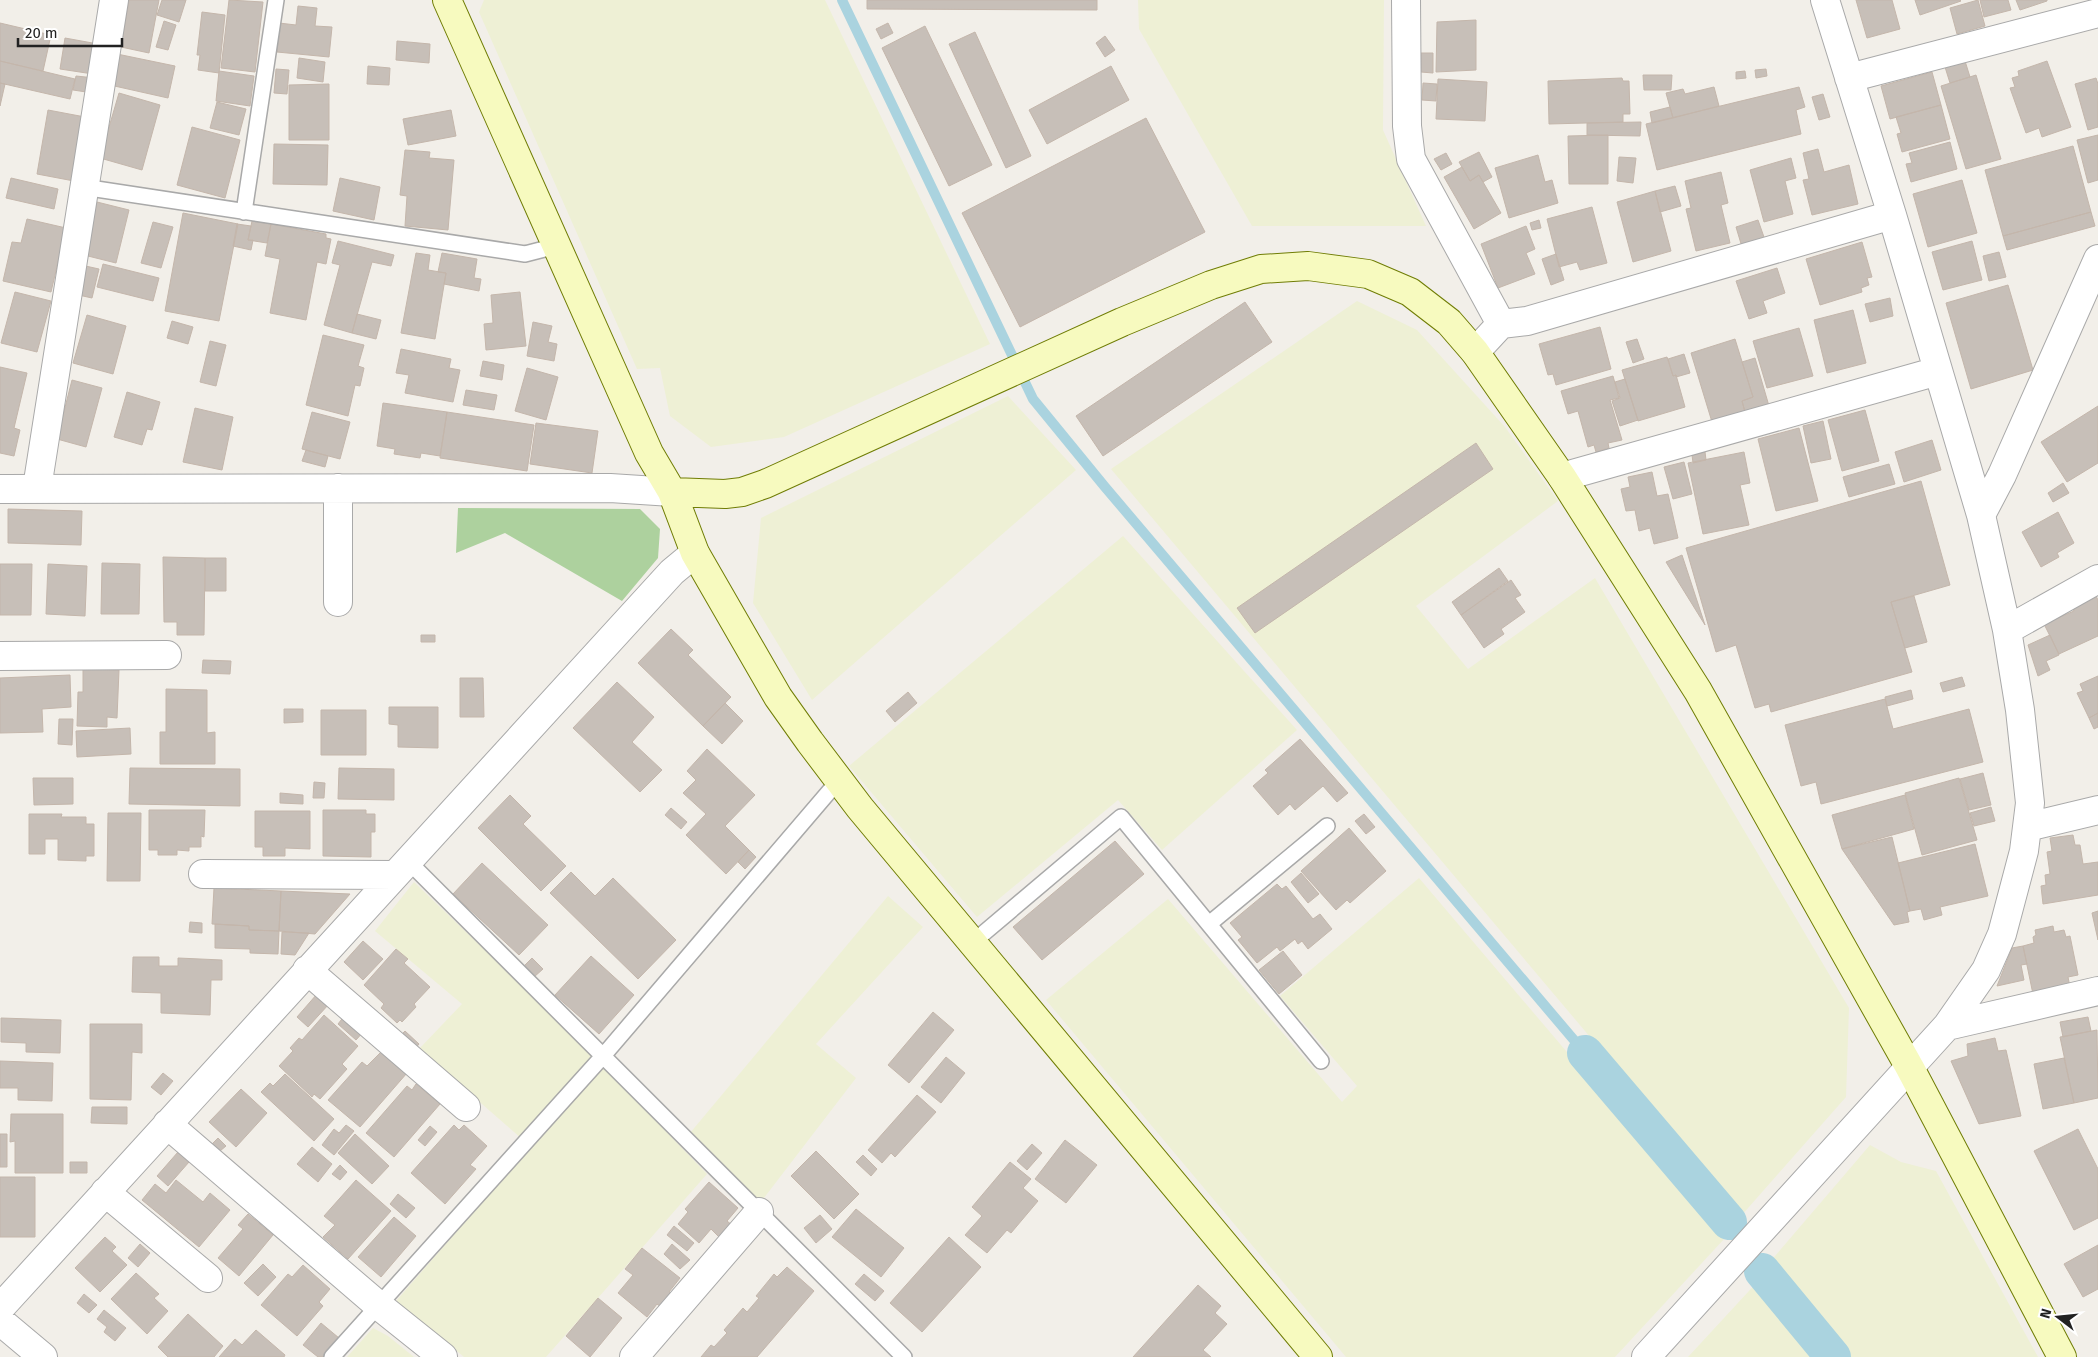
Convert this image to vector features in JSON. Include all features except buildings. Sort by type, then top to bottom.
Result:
[{"type":"street","points":[[37,488],[114,0]]},
{"type":"street","points":[[448,0],[649,453],[672,492],[694,553],[778,697],[860,808],[1318,1357]]},
{"type":"street","points":[[1406,0],[1407,126],[1411,159],[1501,324]]},
{"type":"street","points":[[1646,1357],[1947,1026],[1986,970],[2002,934],[2024,851],[2030,803],[2020,710],[2007,630],[1980,515],[1892,215],[1825,0]]},
{"type":"street","points":[[1849,78],[2098,13]]},
{"type":"street","points":[[1475,352],[1501,324],[1527,321],[1892,215]]},
{"type":"street","points":[[1980,515],[2002,475],[2098,259]]},
{"type":"street","points":[[0,489],[610,488],[725,494],[742,492],[793,472],[1031,362],[1212,285],[1261,268],[1308,266],[1368,274],[1410,292],[1448,322],[1475,352],[1562,477],[1698,691],[1910,1068],[2062,1357]]},
{"type":"street","points":[[1562,477],[1938,371]]},
{"type":"street","points":[[338,488],[338,602]]},
{"type":"street","points":[[0,1308],[672,572],[694,553]]},
{"type":"street","points":[[2007,630],[2098,579]]},
{"type":"street","points":[[0,656],[167,655]]},
{"type":"street","points":[[2027,827],[2098,810]]},
{"type":"street","points":[[203,874],[401,868]]},
{"type":"street","points":[[307,970],[466,1107]]},
{"type":"street","points":[[1947,1026],[2098,991]]},
{"type":"street","points":[[167,1124],[378,1305],[443,1357]]},
{"type":"street","points":[[105,1192],[208,1278]]},
{"type":"street","points":[[634,1357],[758,1212]]},
{"type":"street","points":[[0,1321],[43,1357]]},
{"type":"lane","points":[[244,212],[276,0]]},
{"type":"lane","points":[[83,187],[525,254],[556,246]]},
{"type":"lane","points":[[332,1357],[602,1056],[839,780]]},
{"type":"lane","points":[[972,943],[1121,817],[1321,1062]]},
{"type":"lane","points":[[1209,924],[1327,826]]},
{"type":"lane","points":[[401,868],[602,1056],[904,1357]]},
{"type":"green space","points":[[484,0],[825,0],[990,344],[784,437],[711,447],[670,416],[660,368],[637,369],[479,12]]},
{"type":"green space","points":[[1138,0],[1384,0],[1383,130],[1426,226],[1252,226],[1139,29]]},
{"type":"green space","points":[[1357,301],[1417,330],[1505,427],[1558,501],[1416,606],[1468,669],[1595,578],[1849,1008],[1846,1097],[1741,1216],[1111,469]]},
{"type":"green space","points":[[1008,396],[1076,470],[812,700],[753,603],[761,518]]},
{"type":"green space","points":[[458,508],[640,509],[660,529],[658,558],[622,601],[505,533],[456,553]]},
{"type":"green space","points":[[1123,536],[1297,730],[1162,850],[1118,800],[977,917],[849,766]]},
{"type":"green space","points":[[1419,878],[1725,1238],[1615,1357],[1346,1357],[1046,1000],[1168,899],[1342,1102],[1357,1086],[1280,996]]},
{"type":"green space","points":[[414,882],[595,1056],[522,1139],[419,1049],[462,1004],[375,931]]},
{"type":"green space","points":[[888,896],[923,927],[816,1044],[856,1078],[760,1203],[690,1133]]},
{"type":"green space","points":[[602,1065],[707,1174],[546,1357],[464,1357],[396,1301]]},
{"type":"green space","points":[[1870,1145],[1901,1162],[1936,1171],[2038,1357],[1845,1357],[1769,1263]]},
{"type":"green space","points":[[1760,1279],[1823,1357],[1688,1357]]},
{"type":"green space","points":[[373,1328],[388,1336],[414,1357],[347,1357]]},
{"type":"waterway","points":[[842,0],[1033,399],[1105,487],[1585,1053]]},
{"type":"waterway","points":[[1585,1053],[1729,1222]]},
{"type":"waterway","points":[[1762,1271],[1833,1357]]}]
